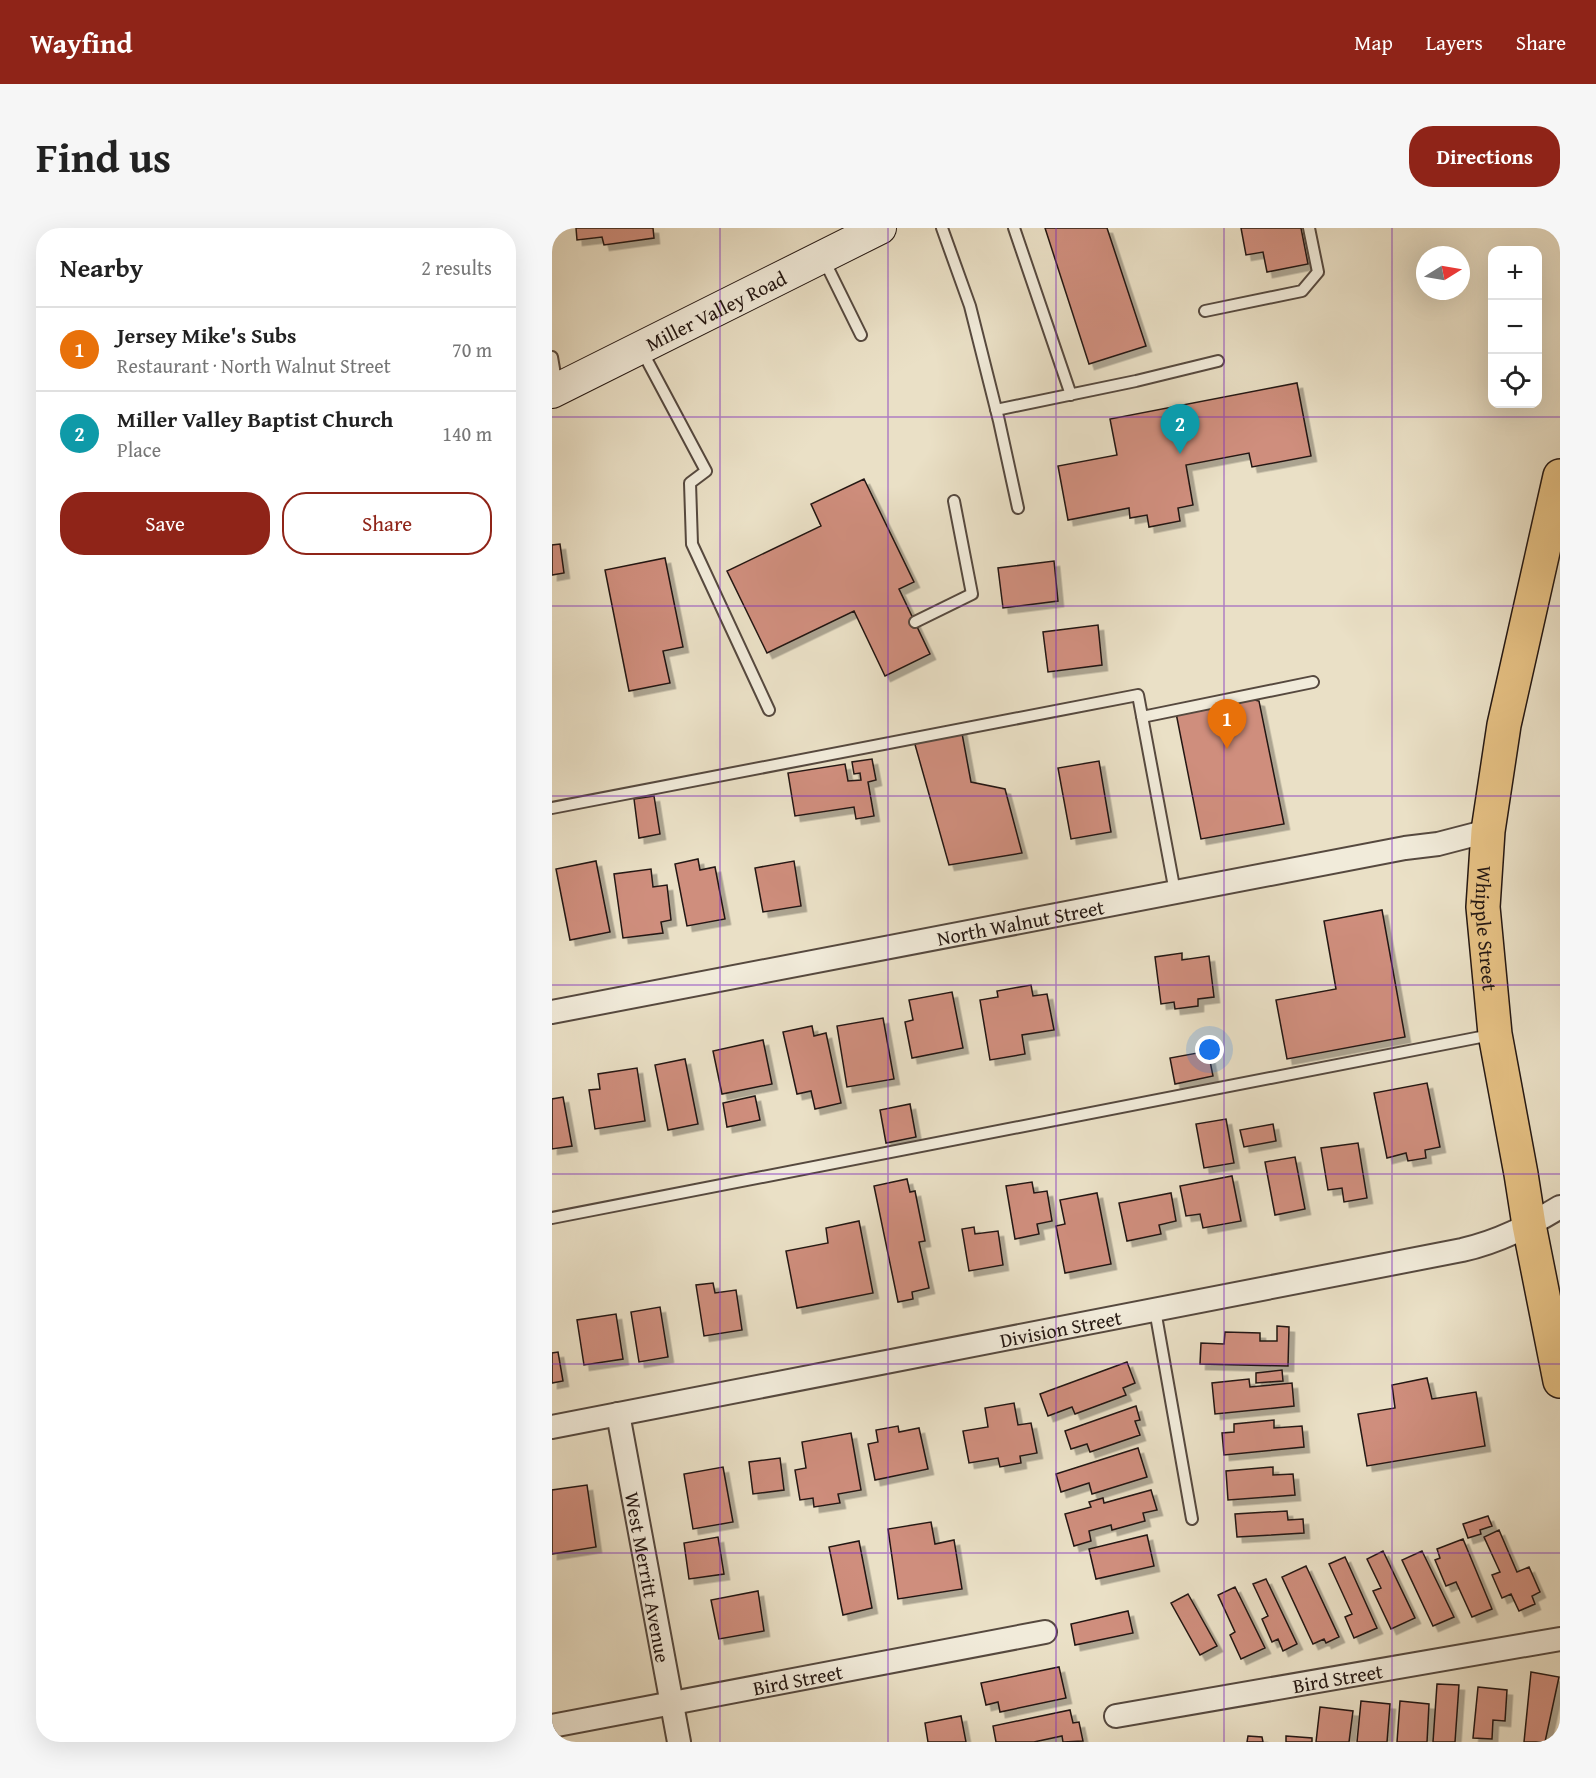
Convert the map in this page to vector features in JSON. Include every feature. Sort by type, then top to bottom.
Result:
[{"type":"main road","name":"Miller Valley Road","points":[[555,391],[880,228]]},
{"type":"main road","name":"Whipple Street","points":[[1560,476],[1553,533],[1504,725],[1488,831],[1483,907],[1495,1034],[1560,1381]]},
{"type":"street","name":"North Walnut Street","points":[[552,1012],[1405,848],[1438,844],[1488,831]]},
{"type":"street","name":"Division Street","points":[[552,1427],[1486,1245],[1529,1225],[1560,1207]]},
{"type":"street","name":"West Merritt Avenue","points":[[618,1414],[679,1742]]},
{"type":"street","name":"Bird Street","points":[[552,1726],[1045,1632]]},
{"type":"street","name":"Bird Street","points":[[1116,1716],[1560,1639]]},
{"type":"lane","points":[[942,228],[970,306],[1018,508]]},
{"type":"lane","points":[[1014,228],[1071,395]]},
{"type":"lane","points":[[1205,311],[1302,291],[1318,272],[1309,228]]},
{"type":"lane","points":[[822,257],[861,335]]},
{"type":"lane","points":[[640,348],[706,471],[690,483],[692,544],[770,710]]},
{"type":"lane","points":[[552,357],[555,391]]},
{"type":"lane","points":[[996,410],[1218,361]]},
{"type":"lane","points":[[915,622],[972,594],[954,501]]},
{"type":"lane","points":[[1142,717],[1313,682]]},
{"type":"lane","points":[[552,808],[1138,694],[1174,892]]},
{"type":"lane","points":[[552,1218],[1495,1034]]},
{"type":"lane","points":[[1155,1310],[1192,1519]]},
{"type":"building","points":[[576,228],[653,228],[654,238],[604,245],[602,237],[577,240]]},
{"type":"building","points":[[1045,228],[1107,228],[1146,346],[1089,364]]},
{"type":"building","points":[[1241,228],[1301,228],[1308,264],[1267,272],[1263,252],[1246,255]]},
{"type":"building","points":[[1297,383],[1311,456],[1252,467],[1249,453],[1186,465],[1193,505],[1178,508],[1180,521],[1149,527],[1147,515],[1130,518],[1129,508],[1068,520],[1058,466],[1117,455],[1110,419]]},
{"type":"building","points":[[864,479],[914,582],[899,589],[930,654],[885,676],[854,611],[767,653],[727,571],[821,526],[811,504]]},
{"type":"building","points":[[560,544],[564,573],[552,575],[552,545]]},
{"type":"building","points":[[665,558],[683,647],[663,651],[670,683],[629,691],[605,570]]},
{"type":"building","points":[[1054,561],[1058,601],[1003,608],[998,568]]},
{"type":"building","points":[[1098,625],[1102,665],[1048,672],[1043,632]]},
{"type":"building","points":[[1246,698],[1259,701],[1284,824],[1201,839],[1176,713]]},
{"type":"building","points":[[961,728],[971,782],[1005,789],[1022,853],[949,865],[914,741]]},
{"type":"building","points":[[872,759],[876,780],[868,782],[874,816],[856,819],[854,807],[795,816],[788,773],[845,764],[848,781],[861,780],[860,773],[854,774],[852,762]]},
{"type":"building","points":[[1099,761],[1111,832],[1071,839],[1058,768]]},
{"type":"building","points":[[654,796],[660,834],[639,838],[634,799]]},
{"type":"building","points":[[698,859],[700,870],[715,867],[725,919],[687,926],[675,864]]},
{"type":"building","points":[[596,861],[610,932],[570,940],[556,869]]},
{"type":"building","points":[[794,861],[801,906],[763,912],[755,868]]},
{"type":"building","points":[[651,869],[653,887],[667,885],[671,920],[661,922],[663,933],[623,938],[614,874]]},
{"type":"building","points":[[1382,910],[1405,1037],[1287,1059],[1276,1000],[1336,989],[1324,921]]},
{"type":"building","points":[[1182,953],[1182,960],[1209,956],[1214,997],[1198,999],[1198,1006],[1175,1009],[1174,1002],[1161,1004],[1155,957]]},
{"type":"building","points":[[1031,985],[1033,996],[1047,994],[1054,1030],[1022,1035],[1025,1054],[990,1060],[980,1000],[998,997],[997,991]]},
{"type":"building","points":[[952,992],[963,1048],[912,1058],[905,1022],[913,1020],[909,1000]]},
{"type":"building","points":[[883,1018],[894,1079],[847,1087],[837,1026]]},
{"type":"building","points":[[812,1026],[814,1036],[826,1033],[841,1103],[815,1109],[811,1091],[797,1094],[783,1032]]},
{"type":"building","points":[[763,1040],[772,1084],[722,1094],[713,1051]]},
{"type":"building","points":[[1208,1051],[1213,1076],[1175,1084],[1170,1058]]},
{"type":"building","points":[[685,1059],[698,1124],[668,1130],[655,1065]]},
{"type":"building","points":[[637,1068],[645,1121],[595,1129],[589,1090],[600,1089],[598,1074]]},
{"type":"building","points":[[1427,1083],[1440,1147],[1425,1150],[1426,1158],[1408,1161],[1406,1153],[1387,1158],[1374,1093]]},
{"type":"building","points":[[755,1096],[760,1120],[727,1127],[723,1103]]},
{"type":"building","points":[[563,1097],[572,1146],[552,1149],[552,1099]]},
{"type":"building","points":[[910,1104],[916,1137],[886,1143],[880,1110]]},
{"type":"building","points":[[1226,1119],[1234,1163],[1204,1168],[1196,1124]]},
{"type":"building","points":[[1273,1124],[1276,1141],[1244,1147],[1240,1130]]},
{"type":"building","points":[[1358,1143],[1367,1198],[1344,1202],[1342,1188],[1328,1190],[1321,1148]]},
{"type":"building","points":[[1295,1157],[1305,1209],[1275,1215],[1265,1162]]},
{"type":"building","points":[[1232,1176],[1241,1221],[1203,1228],[1200,1214],[1186,1216],[1180,1186]]},
{"type":"building","points":[[907,1179],[910,1192],[915,1191],[925,1241],[919,1242],[929,1288],[912,1292],[913,1299],[898,1302],[874,1186]]},
{"type":"building","points":[[1032,1182],[1034,1193],[1047,1191],[1052,1221],[1037,1224],[1039,1234],[1015,1239],[1006,1186]]},
{"type":"building","points":[[1097,1193],[1111,1264],[1065,1273],[1056,1226],[1065,1224],[1060,1200]]},
{"type":"building","points":[[1171,1193],[1176,1221],[1159,1225],[1161,1234],[1127,1241],[1119,1203]]},
{"type":"building","points":[[859,1221],[873,1293],[797,1308],[786,1251],[828,1243],[826,1228]]},
{"type":"building","points":[[974,1227],[975,1234],[998,1231],[1003,1265],[969,1271],[962,1229]]},
{"type":"building","points":[[713,1283],[715,1293],[736,1290],[742,1330],[704,1336],[696,1285]]},
{"type":"building","points":[[660,1307],[668,1357],[639,1362],[631,1312]]},
{"type":"building","points":[[616,1314],[623,1359],[584,1365],[577,1320]]},
{"type":"building","points":[[1277,1326],[1289,1327],[1288,1366],[1200,1364],[1201,1343],[1224,1344],[1225,1332],[1260,1333],[1260,1341],[1277,1341]]},
{"type":"building","points":[[558,1352],[563,1381],[552,1383],[552,1353]]},
{"type":"building","points":[[1127,1362],[1135,1383],[1123,1388],[1126,1395],[1075,1414],[1072,1407],[1048,1416],[1040,1394]]},
{"type":"building","points":[[1282,1370],[1283,1381],[1256,1383],[1256,1373]]},
{"type":"building","points":[[1427,1378],[1432,1399],[1476,1392],[1485,1446],[1367,1466],[1358,1414],[1395,1408],[1392,1385]]},
{"type":"building","points":[[1249,1379],[1250,1387],[1292,1383],[1294,1406],[1215,1414],[1212,1383]]},
{"type":"building","points":[[1014,1403],[1018,1425],[1031,1423],[1037,1453],[1020,1456],[1021,1463],[1000,1467],[998,1458],[969,1463],[963,1431],[988,1427],[985,1408]]},
{"type":"building","points":[[1136,1406],[1140,1420],[1135,1421],[1140,1435],[1090,1452],[1087,1444],[1071,1449],[1065,1431]]},
{"type":"building","points":[[1274,1420],[1274,1428],[1302,1426],[1304,1447],[1224,1455],[1222,1433],[1234,1432],[1234,1424]]},
{"type":"building","points":[[898,1426],[899,1432],[919,1428],[928,1469],[875,1480],[868,1444],[878,1442],[876,1430]]},
{"type":"building","points":[[851,1433],[861,1490],[838,1494],[840,1503],[814,1507],[813,1498],[800,1500],[795,1470],[806,1468],[802,1442]]},
{"type":"building","points":[[1138,1448],[1147,1477],[1092,1494],[1089,1483],[1061,1492],[1056,1474]]},
{"type":"building","points":[[780,1458],[784,1490],[753,1494],[749,1462]]},
{"type":"building","points":[[723,1467],[733,1522],[693,1529],[684,1474]]},
{"type":"building","points":[[1273,1467],[1273,1475],[1293,1474],[1295,1495],[1228,1500],[1226,1471]]},
{"type":"building","points":[[587,1485],[596,1547],[552,1554],[552,1490]]},
{"type":"building","points":[[1151,1490],[1157,1510],[1143,1513],[1145,1521],[1112,1530],[1111,1525],[1089,1531],[1091,1541],[1074,1546],[1065,1514],[1091,1507],[1089,1502],[1103,1498],[1104,1503]]},
{"type":"building","points":[[1287,1511],[1288,1520],[1303,1519],[1304,1533],[1237,1537],[1235,1514]]},
{"type":"building","points":[[1488,1516],[1492,1526],[1480,1530],[1481,1534],[1468,1538],[1463,1524]]},
{"type":"building","points":[[931,1522],[935,1544],[954,1540],[962,1589],[898,1599],[888,1529]]},
{"type":"building","points":[[1499,1530],[1517,1572],[1529,1567],[1540,1592],[1532,1596],[1535,1604],[1519,1611],[1511,1594],[1502,1598],[1492,1575],[1500,1572],[1484,1537]]},
{"type":"building","points":[[1147,1535],[1154,1566],[1096,1579],[1089,1549]]},
{"type":"building","points":[[718,1537],[724,1574],[689,1579],[684,1543]]},
{"type":"building","points":[[1463,1539],[1492,1609],[1472,1617],[1456,1582],[1446,1586],[1435,1560],[1440,1558],[1437,1549]]},
{"type":"building","points":[[859,1541],[872,1608],[843,1615],[829,1547]]},
{"type":"building","points":[[1383,1551],[1415,1618],[1391,1629],[1373,1591],[1381,1588],[1367,1559]]},
{"type":"building","points":[[1422,1551],[1454,1617],[1433,1626],[1402,1560]]},
{"type":"building","points":[[1345,1557],[1377,1628],[1354,1638],[1345,1617],[1352,1614],[1329,1564]]},
{"type":"building","points":[[1306,1566],[1339,1637],[1326,1643],[1324,1639],[1313,1644],[1282,1577]]},
{"type":"building","points":[[1266,1579],[1297,1644],[1283,1651],[1278,1639],[1272,1642],[1262,1619],[1268,1616],[1253,1584]]},
{"type":"building","points":[[1235,1587],[1265,1648],[1241,1659],[1230,1635],[1235,1632],[1218,1595]]},
{"type":"building","points":[[758,1591],[764,1631],[719,1639],[711,1600]]},
{"type":"building","points":[[1188,1594],[1217,1646],[1200,1655],[1171,1603]]},
{"type":"building","points":[[1128,1611],[1133,1633],[1075,1645],[1071,1624]]},
{"type":"building","points":[[1059,1667],[1066,1698],[1000,1712],[998,1702],[986,1705],[981,1683]]},
{"type":"building","points":[[1531,1672],[1559,1677],[1545,1742],[1524,1742]]},
{"type":"building","points":[[1437,1684],[1459,1685],[1455,1742],[1433,1742]]},
{"type":"building","points":[[1478,1687],[1507,1690],[1505,1721],[1493,1720],[1492,1739],[1473,1738]]},
{"type":"building","points":[[1361,1701],[1390,1704],[1387,1742],[1357,1742]]},
{"type":"building","points":[[1400,1701],[1429,1704],[1427,1742],[1397,1742]]},
{"type":"building","points":[[1320,1707],[1353,1711],[1349,1742],[1316,1742]]},
{"type":"building","points":[[1070,1710],[1073,1723],[1079,1722],[1083,1741],[1063,1742],[1062,1736],[1034,1742],[996,1742],[993,1726]]},
{"type":"building","points":[[961,1716],[966,1742],[928,1742],[925,1723]]},
{"type":"building","points":[[1248,1736],[1262,1737],[1263,1742],[1247,1742]]},
{"type":"building","points":[[1286,1736],[1312,1738],[1312,1742],[1286,1742]]},
{"type":"place","name":"Miller Valley Baptist Church","points":[[1180,454]]},
{"type":"place","name":"Jersey Mike's Subs","points":[[1227,749]]}]
